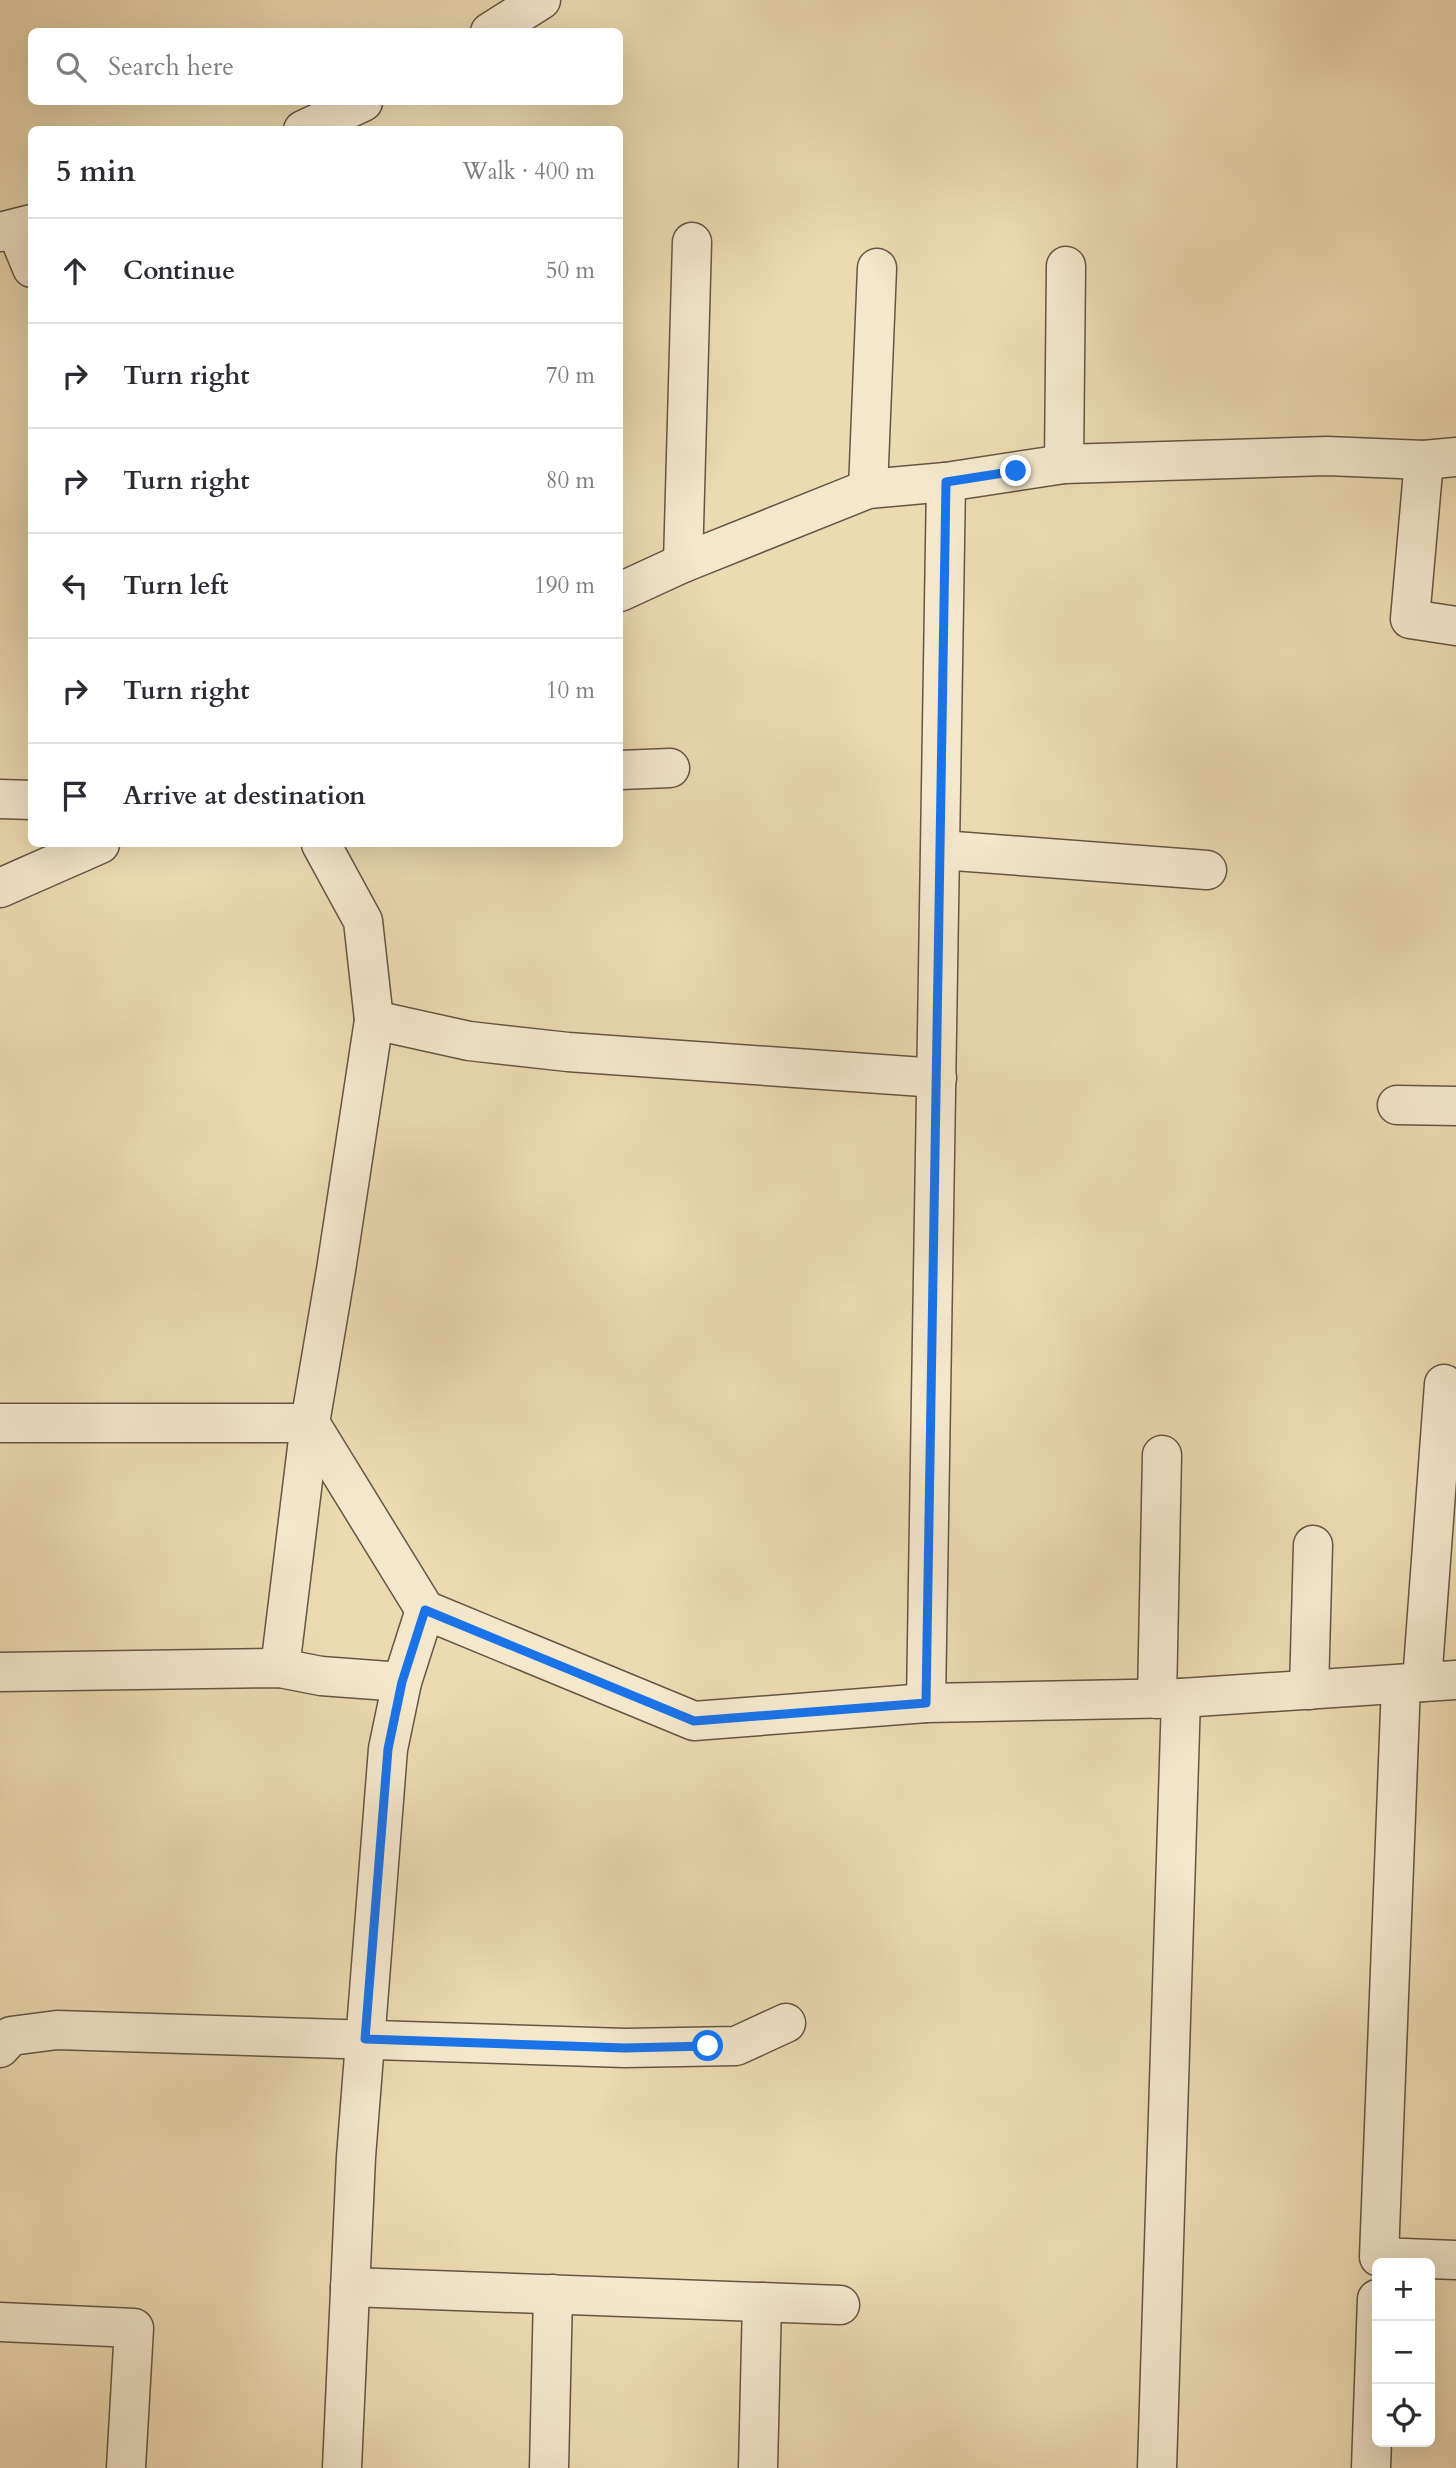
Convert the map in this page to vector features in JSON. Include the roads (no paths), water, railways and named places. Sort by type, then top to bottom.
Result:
[{"type":"street","points":[[496,28],[541,0]]},
{"type":"street","points":[[312,126],[357,105]]},
{"type":"street","points":[[16,228],[28,258]]},
{"type":"street","points":[[683,563],[692,242]]},
{"type":"street","points":[[1064,464],[1066,267]]},
{"type":"street","points":[[868,489],[877,268]]},
{"type":"street","points":[[623,591],[683,563],[868,489],[946,482],[1064,464],[1327,456],[1440,459],[1410,619],[1456,625]]},
{"type":"street","points":[[926,1703],[946,482]]},
{"type":"street","points":[[623,769],[670,768]]},
{"type":"street","points":[[0,799],[28,800]]},
{"type":"street","points":[[0,888],[93,847]]},
{"type":"street","points":[[280,1668],[310,1423],[374,1020],[363,921],[323,847]]},
{"type":"street","points":[[941,850],[1207,870]]},
{"type":"street","points":[[374,1020],[469,1041],[568,1052],[937,1078]]},
{"type":"street","points":[[1397,1105],[1456,1106]]},
{"type":"street","points":[[1379,2258],[1426,1682],[1444,1384]]},
{"type":"street","points":[[0,1423],[310,1423]]},
{"type":"street","points":[[310,1423],[425,1610],[694,1721],[926,1703],[1169,1698],[1426,1682]]},
{"type":"street","points":[[1157,2468],[1169,1698],[1163,1455]]},
{"type":"street","points":[[1309,1690],[1313,1545]]},
{"type":"street","points":[[342,2468],[356,2157],[388,1749],[402,1682],[425,1610]]},
{"type":"street","points":[[0,1672],[280,1668],[321,1676],[402,1682]]},
{"type":"street","points":[[0,2048],[11,2036],[57,2030],[625,2048],[736,2046],[786,2023]]},
{"type":"street","points":[[1435,2260],[1456,2260]]},
{"type":"street","points":[[350,2287],[841,2305]]},
{"type":"street","points":[[549,2468],[553,2294]]},
{"type":"street","points":[[758,2468],[762,2302]]},
{"type":"street","points":[[1371,2468],[1376,2321]]},
{"type":"street","points":[[0,2322],[134,2328],[126,2468]]}]
